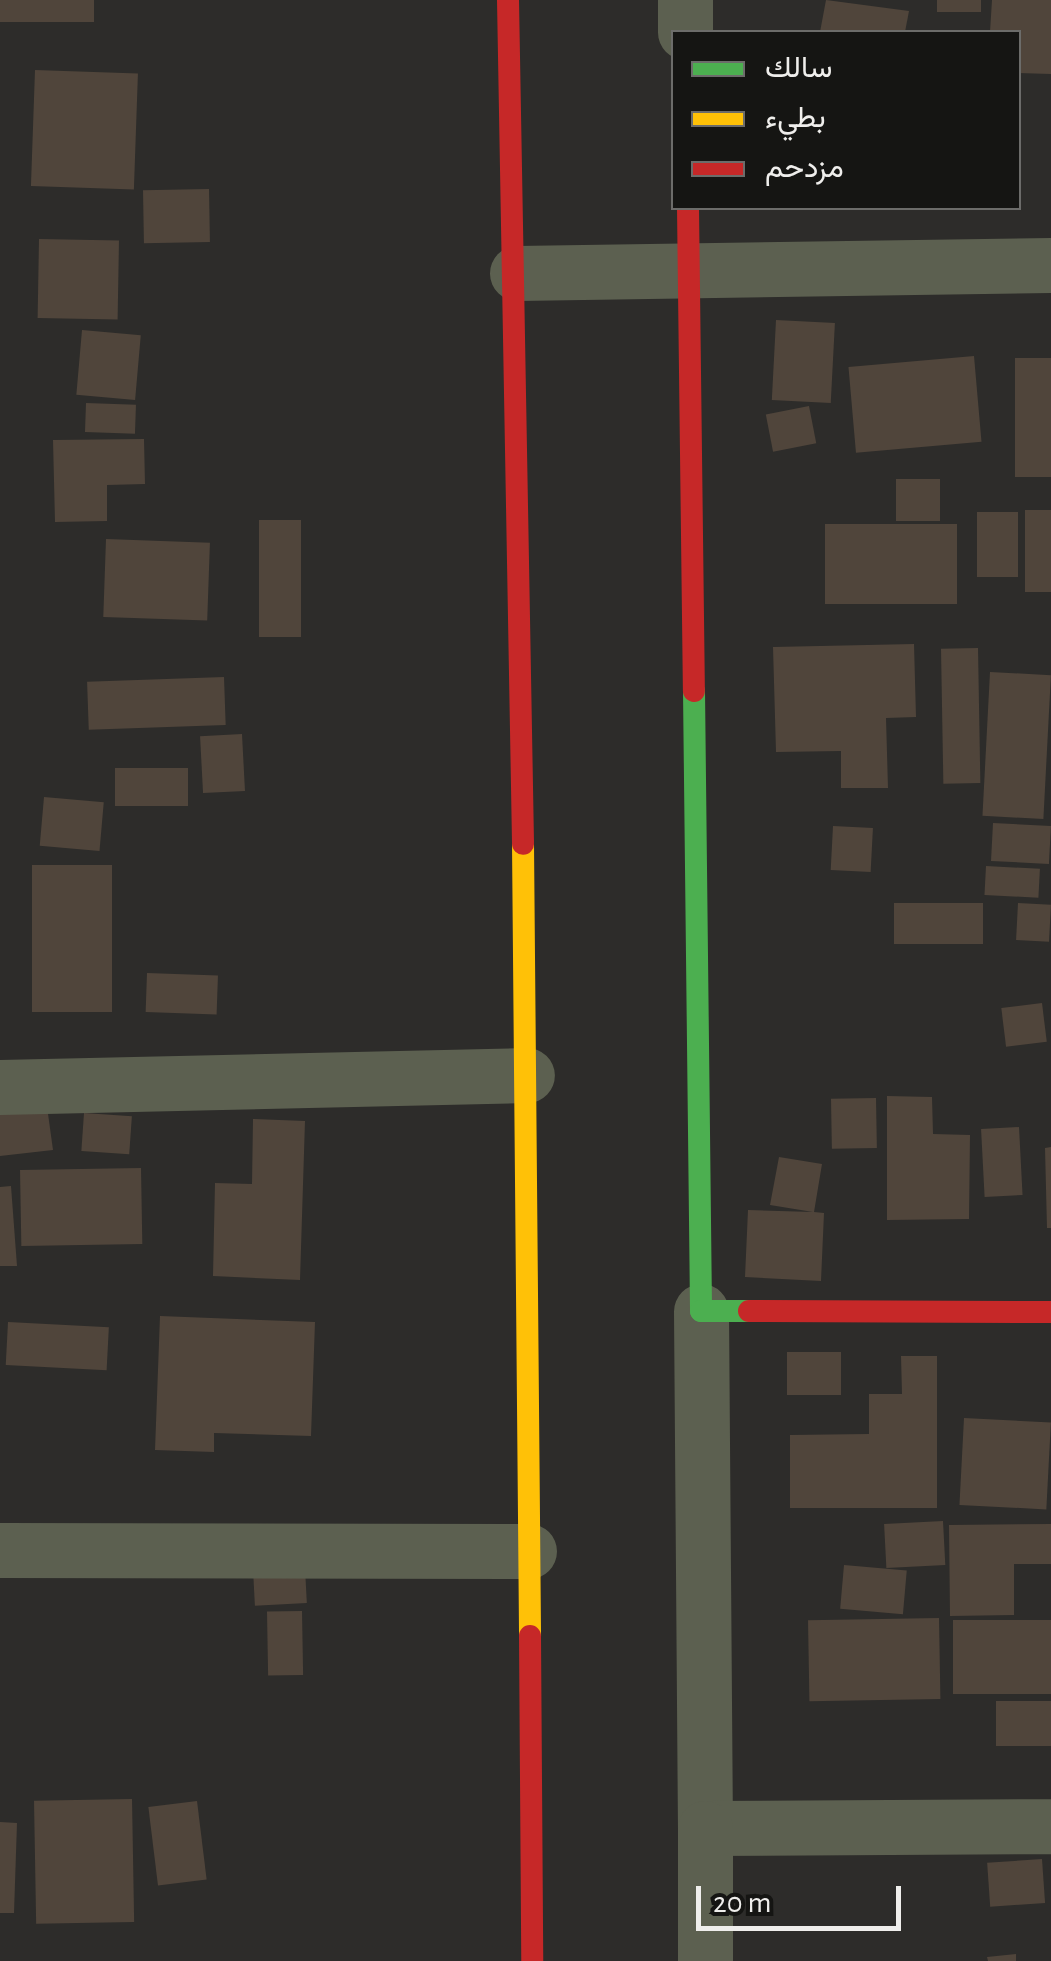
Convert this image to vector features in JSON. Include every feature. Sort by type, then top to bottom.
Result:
[{"type":"street","points":[[508,0],[516,273],[527,1075],[532,1961]]},
{"type":"street","points":[[684,0],[685,30]]},
{"type":"street","points":[[688,210],[705,1961]]},
{"type":"street","points":[[516,273],[1051,265]]},
{"type":"street","points":[[0,1087],[527,1075]]},
{"type":"street","points":[[701,1312],[1051,1312]]},
{"type":"street","points":[[0,1550],[529,1551]]},
{"type":"street","points":[[706,1828],[1051,1826]]},
{"type":"building","points":[[0,0],[94,0],[94,22],[0,22]]},
{"type":"building","points":[[826,0],[909,11],[905,30],[820,30]]},
{"type":"building","points":[[937,0],[981,0],[981,12],[937,12]]},
{"type":"building","points":[[992,0],[1051,0],[1051,74],[1021,73],[1021,30],[990,30]]},
{"type":"building","points":[[35,70],[138,74],[134,190],[31,186]]},
{"type":"building","points":[[209,189],[210,242],[144,243],[143,190]]},
{"type":"building","points":[[39,239],[119,240],[118,319],[38,318]]},
{"type":"building","points":[[776,320],[835,323],[831,403],[772,400]]},
{"type":"building","points":[[82,330],[141,335],[135,400],[76,395]]},
{"type":"building","points":[[974,356],[981,442],[856,453],[848,367]]},
{"type":"building","points":[[1015,358],[1051,358],[1051,477],[1015,477]]},
{"type":"building","points":[[86,403],[136,405],[135,434],[85,432]]},
{"type":"building","points":[[809,406],[816,443],[773,452],[766,414]]},
{"type":"building","points":[[144,439],[145,484],[107,485],[107,521],[55,522],[53,440]]},
{"type":"building","points":[[896,479],[940,479],[940,521],[896,521]]},
{"type":"building","points":[[1025,510],[1051,510],[1051,592],[1025,592]]},
{"type":"building","points":[[977,512],[1018,512],[1018,577],[977,577]]},
{"type":"building","points":[[259,520],[301,520],[301,637],[259,637]]},
{"type":"building","points":[[825,524],[957,524],[957,604],[825,604]]},
{"type":"building","points":[[106,539],[210,543],[207,621],[103,617]]},
{"type":"building","points":[[914,644],[916,717],[886,718],[888,788],[841,788],[841,751],[776,752],[773,647]]},
{"type":"building","points":[[978,648],[980,783],[943,784],[941,649]]},
{"type":"building","points":[[990,672],[1051,675],[1043,819],[982,816]]},
{"type":"building","points":[[224,677],[226,725],[89,730],[87,682]]},
{"type":"building","points":[[242,734],[245,791],[203,793],[200,736]]},
{"type":"building","points":[[115,768],[188,768],[188,806],[115,806]]},
{"type":"building","points":[[44,797],[104,802],[100,851],[40,846]]},
{"type":"building","points":[[993,823],[1051,826],[1049,864],[991,861]]},
{"type":"building","points":[[833,826],[873,828],[871,872],[831,870]]},
{"type":"building","points":[[32,865],[112,865],[112,1012],[32,1012]]},
{"type":"building","points":[[986,866],[1040,869],[1038,898],[984,895]]},
{"type":"building","points":[[894,903],[983,903],[983,944],[894,944]]},
{"type":"building","points":[[1018,903],[1051,905],[1049,942],[1016,940]]},
{"type":"building","points":[[147,973],[218,975],[217,1014],[146,1012]]},
{"type":"building","points":[[1042,1003],[1047,1042],[1006,1047],[1001,1008]]},
{"type":"building","points":[[45,1092],[53,1150],[0,1156],[0,1097]]},
{"type":"building","points":[[887,1096],[932,1097],[933,1134],[970,1135],[969,1219],[887,1220]]},
{"type":"building","points":[[876,1098],[877,1148],[832,1149],[831,1099]]},
{"type":"building","points":[[84,1113],[132,1116],[129,1154],[81,1151]]},
{"type":"building","points":[[253,1119],[305,1121],[300,1280],[213,1276],[215,1183],[252,1184]]},
{"type":"building","points":[[1019,1127],[1023,1195],[985,1197],[981,1129]]},
{"type":"building","points":[[1051,1147],[1051,1228],[1047,1228],[1045,1148]]},
{"type":"building","points":[[779,1157],[822,1164],[814,1212],[824,1213],[821,1281],[745,1277],[748,1210],[813,1212],[770,1205]]},
{"type":"building","points":[[141,1168],[142,1244],[21,1246],[20,1170]]},
{"type":"building","points":[[11,1186],[17,1266],[0,1266],[0,1187]]},
{"type":"building","points":[[160,1316],[315,1322],[311,1436],[214,1433],[214,1452],[155,1450]]},
{"type":"building","points":[[8,1322],[109,1327],[107,1370],[6,1365]]},
{"type":"building","points":[[787,1352],[841,1352],[841,1395],[787,1395]]},
{"type":"building","points":[[901,1356],[937,1356],[937,1508],[790,1508],[790,1435],[869,1434],[869,1394],[902,1394]]},
{"type":"building","points":[[964,1418],[1051,1423],[1046,1509],[959,1505]]},
{"type":"building","points":[[943,1521],[945,1565],[886,1568],[884,1524]]},
{"type":"building","points":[[1051,1524],[1051,1564],[1014,1564],[1014,1615],[950,1616],[949,1525]]},
{"type":"building","points":[[844,1565],[907,1570],[903,1614],[840,1609]]},
{"type":"building","points":[[305,1568],[307,1603],[255,1606],[253,1571]]},
{"type":"building","points":[[302,1611],[303,1675],[268,1676],[267,1612]]},
{"type":"building","points":[[939,1618],[940,1699],[809,1701],[808,1620]]},
{"type":"building","points":[[953,1620],[1051,1620],[1051,1694],[953,1694]]},
{"type":"building","points":[[996,1701],[1051,1701],[1051,1746],[996,1746]]},
{"type":"building","points":[[132,1799],[134,1922],[36,1924],[34,1801]]},
{"type":"building","points":[[197,1801],[207,1879],[158,1885],[148,1807]]},
{"type":"building","points":[[0,1822],[17,1823],[14,1913],[0,1913]]},
{"type":"building","points":[[1042,1859],[1045,1903],[990,1907],[987,1863]]},
{"type":"building","points":[[1016,1954],[1016,1961],[988,1961],[987,1957]]},
{"type":"traffic: fast","points":[[694,691],[701,1311],[749,1311]]},
{"type":"traffic: slow","points":[[523,844],[530,1636]]},
{"type":"traffic: jam","points":[[508,0],[523,844]]},
{"type":"traffic: jam","points":[[688,210],[694,691]]},
{"type":"traffic: jam","points":[[749,1311],[1051,1312]]},
{"type":"traffic: jam","points":[[530,1636],[532,1961]]}]
